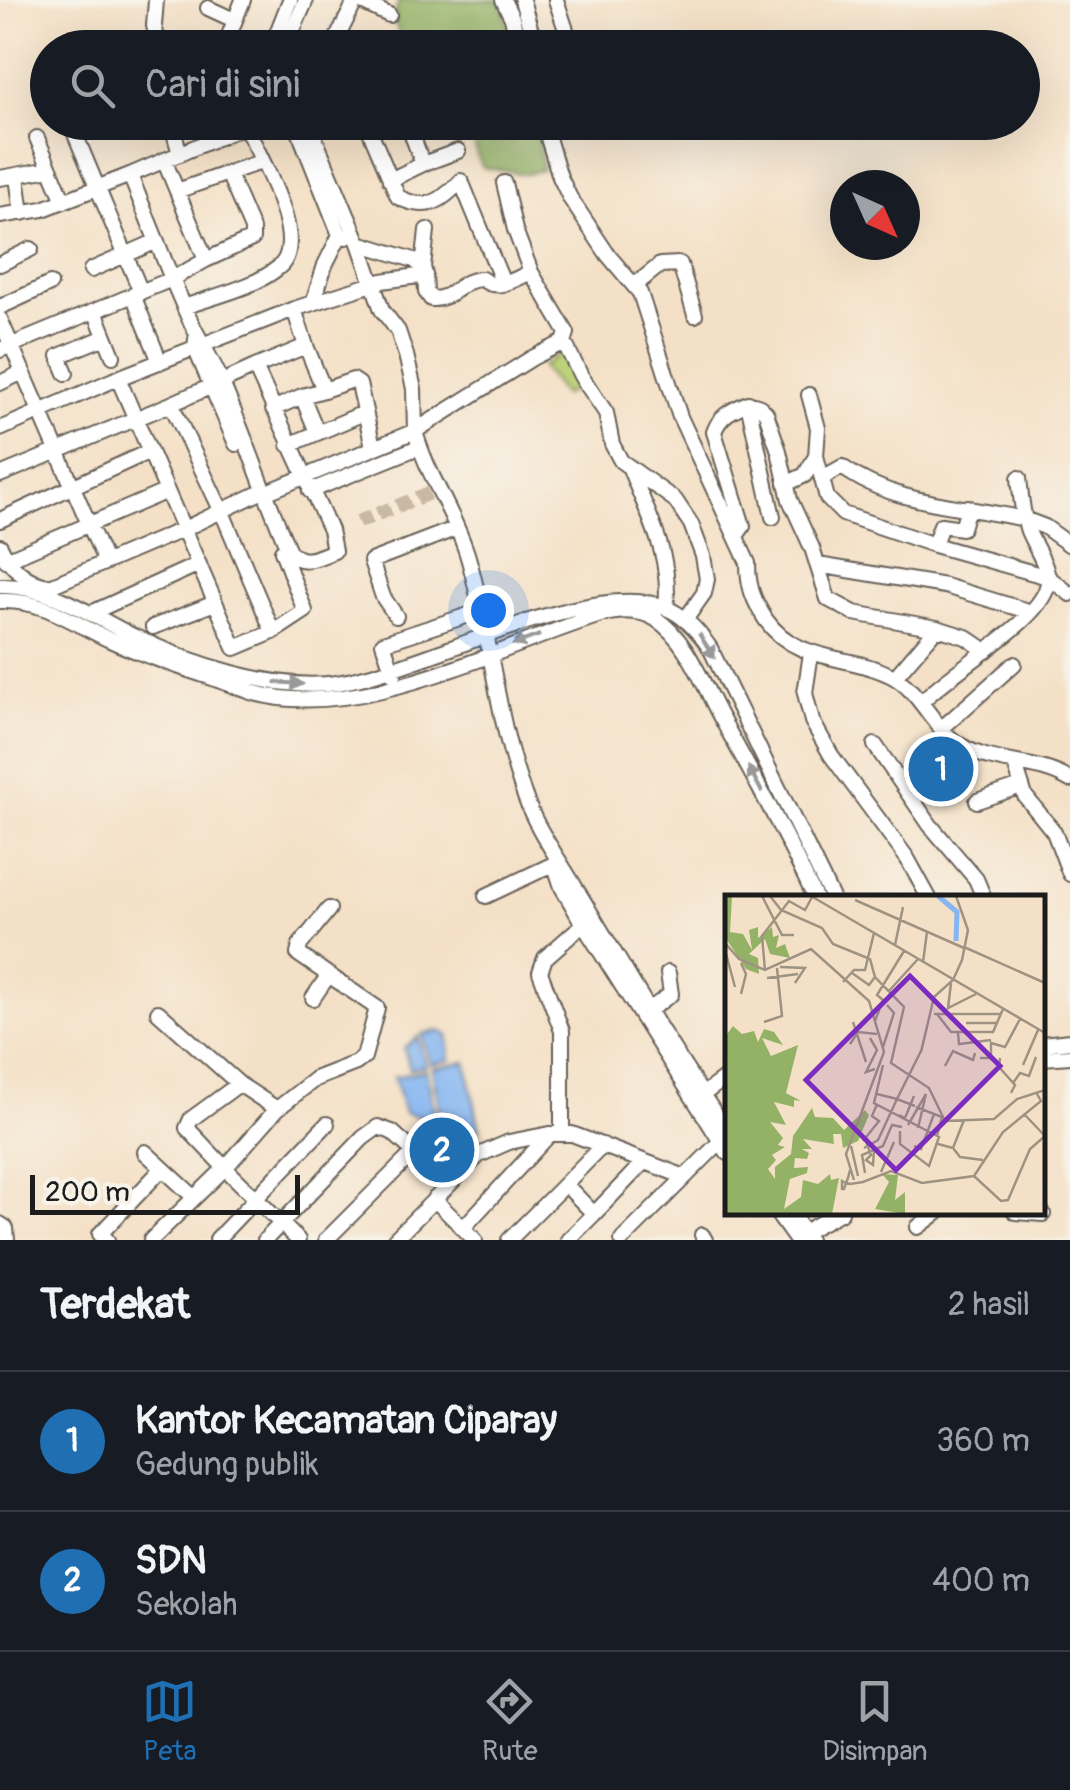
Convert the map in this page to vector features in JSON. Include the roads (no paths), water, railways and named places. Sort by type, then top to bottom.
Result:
[{"type":"street","points":[[155,30],[156,0]]},
{"type":"street","points":[[230,30],[243,0]]},
{"type":"street","points":[[279,30],[290,0]]},
{"type":"street","points":[[293,30],[306,0]]},
{"type":"street","points":[[345,30],[357,0],[389,15]]},
{"type":"street","points":[[503,0],[515,30]]},
{"type":"street","points":[[522,0],[531,30]]},
{"type":"street","points":[[556,0],[566,30]]},
{"type":"street","points":[[208,8],[234,20]]},
{"type":"street","points":[[38,140],[64,200]]},
{"type":"street","points":[[78,140],[125,254],[160,362]]},
{"type":"street","points":[[176,140],[180,154]]},
{"type":"street","points":[[0,216],[64,200],[210,140]]},
{"type":"street","points":[[184,307],[258,278],[278,268],[288,257],[291,233],[253,140]]},
{"type":"street","points":[[302,140],[340,235],[414,260],[424,271]]},
{"type":"street","points":[[316,140],[382,310],[398,331],[406,355],[414,389],[419,447],[467,553],[524,795],[555,861],[562,887],[725,1135]]},
{"type":"street","points":[[373,140],[398,198],[422,206],[442,200],[461,182],[503,284]]},
{"type":"street","points":[[414,140],[423,164]]},
{"type":"street","points":[[549,140],[570,198],[608,255],[640,293],[680,417],[748,563],[748,589],[763,614],[789,644],[895,677],[956,742],[983,755],[1029,764],[1070,780]]},
{"type":"street","points":[[390,180],[458,151]]},
{"type":"street","points":[[164,160],[206,260]]},
{"type":"street","points":[[177,191],[261,162]]},
{"type":"street","points":[[0,178],[50,168]]},
{"type":"street","points":[[130,174],[306,608],[273,632],[236,648],[227,670]]},
{"type":"street","points":[[6,348],[172,280],[252,239],[252,229],[228,174]]},
{"type":"street","points":[[17,177],[22,213]]},
{"type":"street","points":[[504,183],[515,230],[531,272],[567,333],[564,342],[581,376],[606,413],[616,452],[631,470],[675,500],[692,524],[706,567],[706,584],[685,620]]},
{"type":"street","points":[[427,230],[424,271],[426,292],[431,299],[450,298],[468,280],[482,279],[494,286],[531,272]]},
{"type":"street","points":[[313,302],[340,235]]},
{"type":"street","points":[[91,270],[157,241]]},
{"type":"street","points":[[0,264],[32,249]]},
{"type":"street","points":[[634,286],[660,266],[680,264],[695,315]]},
{"type":"street","points":[[0,429],[199,344],[313,302],[424,271]]},
{"type":"street","points":[[0,306],[50,284]]},
{"type":"street","points":[[294,309],[324,390]]},
{"type":"street","points":[[95,311],[113,356]]},
{"type":"street","points":[[0,319],[6,348],[23,372],[105,561]]},
{"type":"street","points":[[48,330],[66,373]]},
{"type":"street","points":[[59,356],[106,336]]},
{"type":"street","points":[[307,484],[415,431],[564,342]]},
{"type":"street","points":[[0,475],[306,346]]},
{"type":"street","points":[[255,367],[330,530],[334,551],[297,559],[261,493]]},
{"type":"street","points":[[0,382],[23,372]]},
{"type":"street","points":[[118,378],[236,648]]},
{"type":"street","points":[[273,409],[302,396],[356,382],[378,446],[400,454]]},
{"type":"street","points":[[810,395],[818,428],[816,456],[827,498],[844,514],[934,545],[1048,577],[1070,594]]},
{"type":"street","points":[[302,396],[317,432]]},
{"type":"street","points":[[736,536],[743,526],[714,432],[726,414],[748,403],[766,413],[825,594],[840,608],[937,628],[966,637],[986,651]]},
{"type":"street","points":[[748,403],[774,517]]},
{"type":"street","points":[[170,404],[273,632]]},
{"type":"street","points":[[290,444],[364,414]]},
{"type":"street","points":[[167,491],[89,524],[3,553],[32,582],[50,586],[261,493],[307,484],[419,447]]},
{"type":"street","points":[[0,520],[150,452]]},
{"type":"street","points":[[786,484],[805,474],[816,456]]},
{"type":"street","points":[[824,477],[842,467],[890,493],[1024,519],[1044,527],[1070,546]]},
{"type":"street","points":[[631,470],[664,551],[666,608]]},
{"type":"street","points":[[922,702],[936,685],[986,651],[1031,612],[1044,595],[1048,577],[1024,519],[1020,478]]},
{"type":"street","points":[[934,545],[940,525],[962,528],[968,507]]},
{"type":"street","points":[[380,558],[457,528]]},
{"type":"street","points":[[91,613],[199,564]]},
{"type":"street","points":[[818,565],[946,586],[1031,612]]},
{"type":"street","points":[[0,586],[40,592],[137,638],[227,670],[293,685],[394,677]]},
{"type":"street","points":[[0,601],[26,602],[50,609],[110,640],[274,699],[340,700],[599,604],[639,602],[666,608],[685,620],[710,648],[737,703],[740,730],[788,825],[830,895]]},
{"type":"street","points":[[153,628],[215,603]]},
{"type":"street","points":[[394,677],[383,644],[481,611]]},
{"type":"street","points":[[487,645],[604,614],[640,612],[670,632],[718,710],[740,730]]},
{"type":"street","points":[[895,677],[937,628]]},
{"type":"street","points":[[811,653],[805,694],[812,721],[907,858],[927,895]]},
{"type":"street","points":[[941,729],[1014,664]]},
{"type":"street","points":[[718,710],[737,703]]},
{"type":"street","points":[[875,745],[930,825],[976,878],[983,895]]},
{"type":"street","points":[[1015,764],[1027,801],[1054,832],[1070,874]]},
{"type":"street","points":[[977,801],[1021,786]]},
{"type":"street","points":[[788,825],[814,895]]},
{"type":"street","points":[[486,896],[555,861]]},
{"type":"street","points":[[151,1240],[277,1109],[306,1084],[356,1063],[367,1051],[378,1009],[303,959],[298,950],[329,909]]},
{"type":"street","points":[[462,1228],[556,1133],[562,1031],[540,972],[545,958],[587,920]]},
{"type":"street","points":[[648,1011],[671,994],[668,973]]},
{"type":"street","points":[[313,998],[328,976]]},
{"type":"street","points":[[622,977],[648,1011],[725,1135]]},
{"type":"street","points":[[158,1012],[239,1084],[277,1109]]},
{"type":"street","points":[[1045,1044],[1070,1041]]},
{"type":"street","points":[[1045,1058],[1070,1056]]},
{"type":"street","points":[[702,1095],[725,1078]]},
{"type":"street","points":[[239,1084],[188,1124],[193,1137],[298,1240]]},
{"type":"street","points":[[208,1240],[218,1239],[327,1124]]},
{"type":"street","points":[[265,1240],[374,1129],[389,1129],[450,1184]]},
{"type":"street","points":[[401,1238],[434,1199],[488,1149],[556,1133],[603,1145],[686,1176]]},
{"type":"street","points":[[628,1238],[725,1135]]},
{"type":"street","points":[[508,1240],[603,1145]]},
{"type":"street","points":[[326,1240],[415,1151]]},
{"type":"street","points":[[144,1152],[194,1197]]},
{"type":"street","points":[[568,1240],[644,1162]]},
{"type":"street","points":[[100,1238],[162,1169]]},
{"type":"street","points":[[565,1184],[594,1214]]},
{"type":"street","points":[[434,1199],[474,1240]]},
{"type":"street","points":[[779,1215],[801,1237],[836,1215]]},
{"type":"street","points":[[918,1227],[934,1215]]},
{"type":"street","points":[[0,1224],[6,1228],[7,1240]]},
{"type":"water","points":[[440,1031],[448,1035],[450,1060],[430,1064],[422,1034]]},
{"type":"water","points":[[418,1037],[426,1066],[410,1069],[404,1048]]},
{"type":"water","points":[[466,1062],[480,1130],[477,1132],[442,1122],[432,1068]]},
{"type":"water","points":[[426,1070],[436,1120],[404,1113],[394,1077]]},
{"type":"tunnel","points":[[358,522],[437,490]]},
{"type":"place","name":"Kantor Kecamatan Ciparay","points":[[941,769]]},
{"type":"place","name":"SDN","points":[[442,1150]]}]
